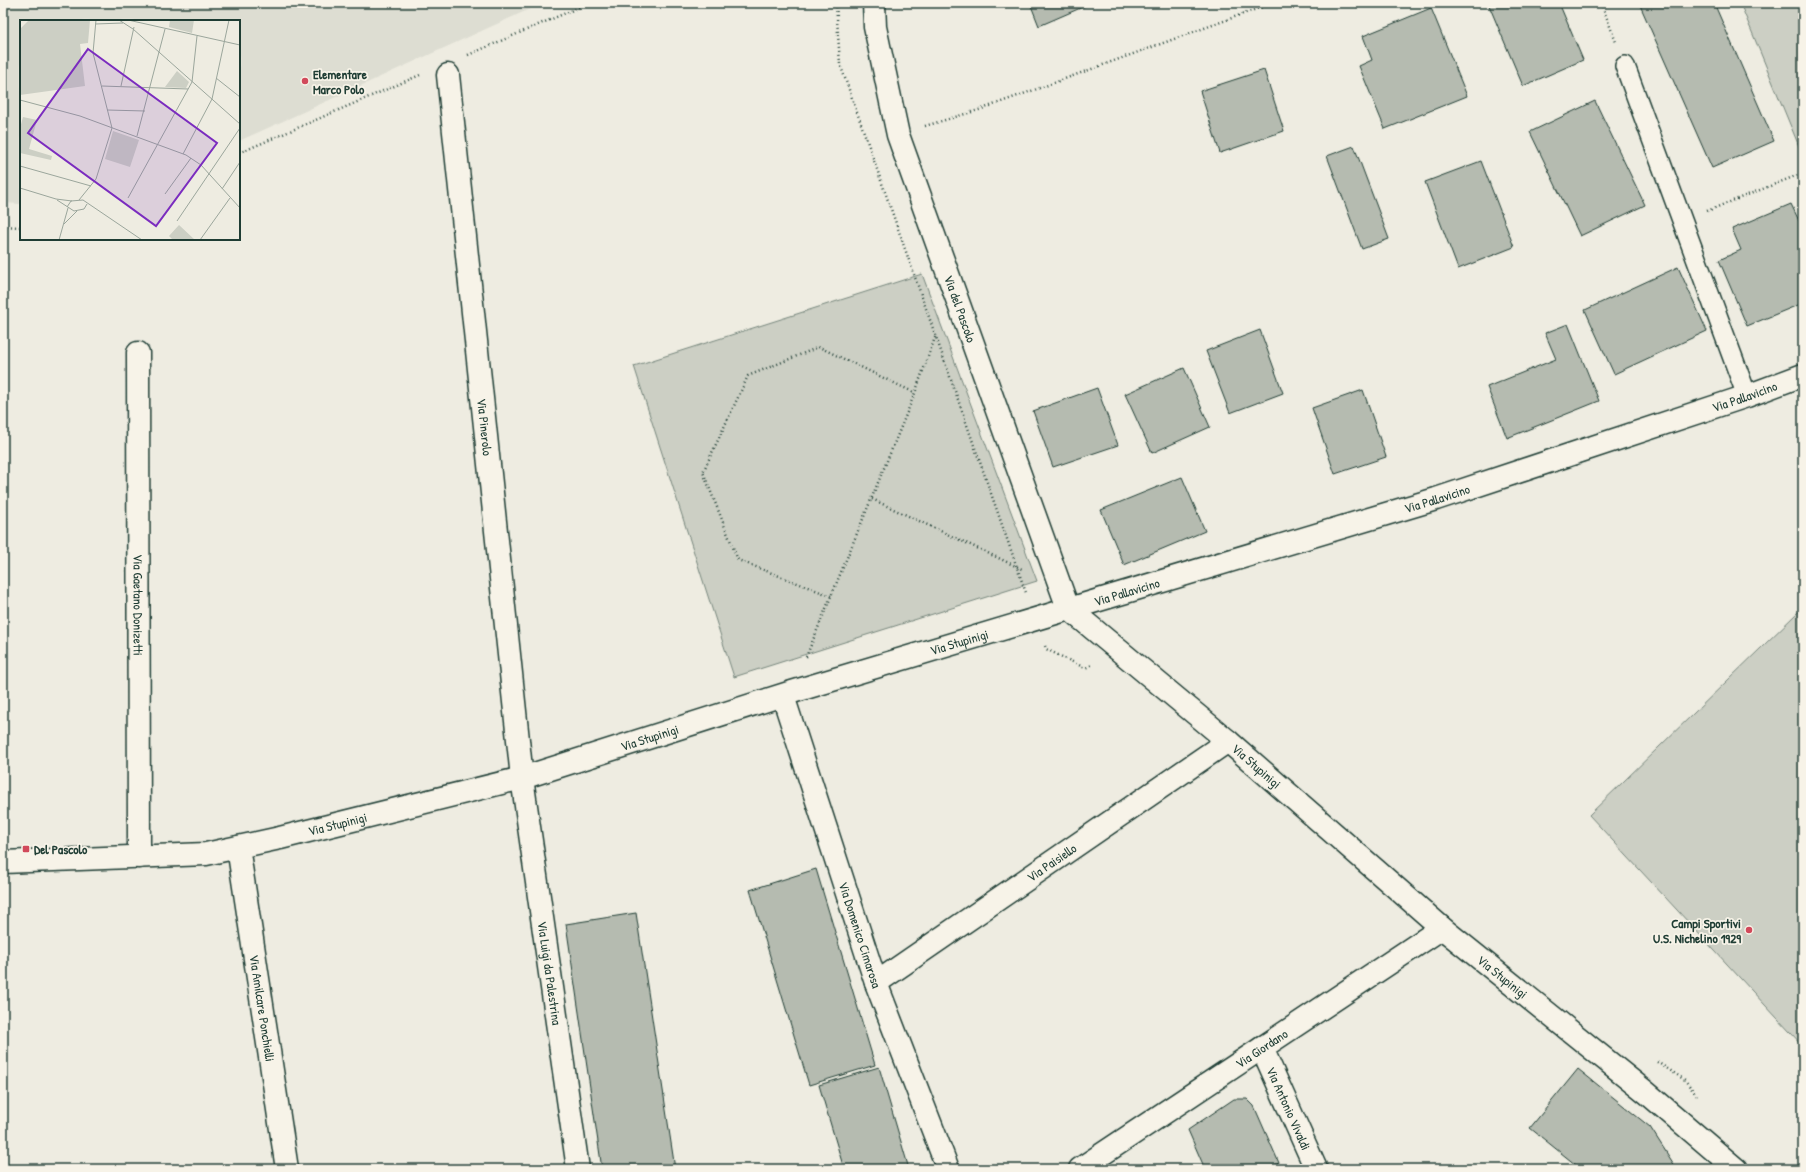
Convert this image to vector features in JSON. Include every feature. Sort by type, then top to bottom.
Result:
[{"type":"street","name":"Via del Pascolo","points":[[874,3],[875,27],[898,135],[1068,608]]},
{"type":"street","name":"Via Pinerolo","points":[[448,75],[522,778]]},
{"type":"street","name":"Via Gaetano Donizetti","points":[[138,353],[139,857]]},
{"type":"street","name":"Via Pallavicino","points":[[1068,608],[1436,499],[1747,396],[1803,375]]},
{"type":"street","name":"Via Stupinigi","points":[[3,862],[206,854],[238,847],[522,778],[787,694],[1068,608],[1228,740],[1442,928],[1647,1093],[1736,1169]]},
{"type":"street","name":"Via Domenico Cimarosa","points":[[787,694],[876,984],[948,1169]]},
{"type":"street","name":"Via Paisiello","points":[[876,984],[1228,740]]},
{"type":"street","name":"Via Luigi da Palestrina","points":[[522,778],[578,1169]]},
{"type":"street","name":"Via Amilcare Ponchielli","points":[[238,847],[287,1169]]},
{"type":"street","name":"Via Giordano","points":[[1080,1169],[1442,928]]},
{"type":"street","name":"Via Antonio Vivaldi","points":[[1262,1048],[1316,1169]]},
{"type":"lane","points":[[1625,66],[1747,396]]},
{"type":"path","points":[[461,58],[589,3]]},
{"type":"path","points":[[836,3],[840,64],[936,335],[1034,619],[1046,649],[1085,668],[1122,653]]},
{"type":"path","points":[[898,135],[982,109],[1273,3]]},
{"type":"path","points":[[1601,3],[1625,66]]},
{"type":"path","points":[[1800,3],[1803,8]]},
{"type":"path","points":[[240,153],[425,73]]},
{"type":"path","points":[[1682,220],[1803,173]]},
{"type":"path","points":[[3,226],[20,227]]},
{"type":"path","points":[[787,694],[872,499],[915,393],[938,328]]},
{"type":"path","points":[[831,596],[738,560],[703,472],[748,376],[819,347],[915,393]]},
{"type":"path","points":[[872,499],[1060,587]]},
{"type":"path","points":[[1652,1058],[1685,1080],[1699,1099]]},
{"type":"shaded area","name":"Elementare Marco Polo","points":[[3,3],[543,3],[240,141],[240,20],[20,20],[20,204],[3,203]]},
{"type":"shaded area","points":[[1740,3],[1803,3],[1803,156]]},
{"type":"shaded area","points":[[922,274],[1037,581],[734,677],[634,366]]},
{"type":"shaded area","name":"Campi Sportivi U.S. Nichelino 1929","points":[[1803,610],[1803,1046],[1589,815],[1797,613]]},
{"type":"building","points":[[1030,3],[1092,3],[1039,26]]},
{"type":"building","points":[[1488,3],[1559,3],[1583,60],[1523,86]]},
{"type":"building","points":[[1639,3],[1714,3],[1774,141],[1712,168]]},
{"type":"building","points":[[1431,8],[1467,96],[1385,129],[1359,66],[1372,60],[1363,36]]},
{"type":"building","points":[[1264,70],[1284,131],[1220,153],[1200,91]]},
{"type":"building","points":[[1595,101],[1645,205],[1580,236],[1530,132]]},
{"type":"building","points":[[1354,146],[1389,239],[1362,249],[1327,156]]},
{"type":"building","points":[[1481,161],[1514,247],[1458,269],[1425,182]]},
{"type":"building","points":[[1791,204],[1803,229],[1803,303],[1747,326],[1719,260],[1741,250],[1732,229]]},
{"type":"building","points":[[1678,267],[1707,331],[1614,374],[1585,310]]},
{"type":"building","points":[[1568,324],[1599,401],[1507,438],[1487,387],[1556,359],[1545,333]]},
{"type":"building","points":[[1260,330],[1283,393],[1230,413],[1206,351]]},
{"type":"building","points":[[1184,368],[1210,427],[1152,453],[1125,394]]},
{"type":"building","points":[[1097,388],[1118,445],[1053,467],[1033,411]]},
{"type":"building","points":[[1363,390],[1386,457],[1335,474],[1312,408]]},
{"type":"building","points":[[1182,477],[1205,531],[1124,565],[1101,510]]},
{"type":"building","points":[[816,869],[875,1065],[809,1085],[750,890]]},
{"type":"building","points":[[636,913],[675,1169],[602,1169],[566,924]]},
{"type":"building","points":[[879,1067],[909,1169],[844,1169],[819,1085]]},
{"type":"building","points":[[1578,1069],[1650,1127],[1677,1169],[1581,1169],[1530,1128]]},
{"type":"building","points":[[1234,1099],[1247,1099],[1254,1106],[1279,1163],[1266,1169],[1205,1169],[1188,1130]]},
{"type":"place","name":"Elementare Marco Polo","points":[[305,81]]},
{"type":"place","name":"Del Pascolo","points":[[26,849]]},
{"type":"place","name":"Campi Sportivi U.S. Nichelino 1929","points":[[1749,930]]}]
